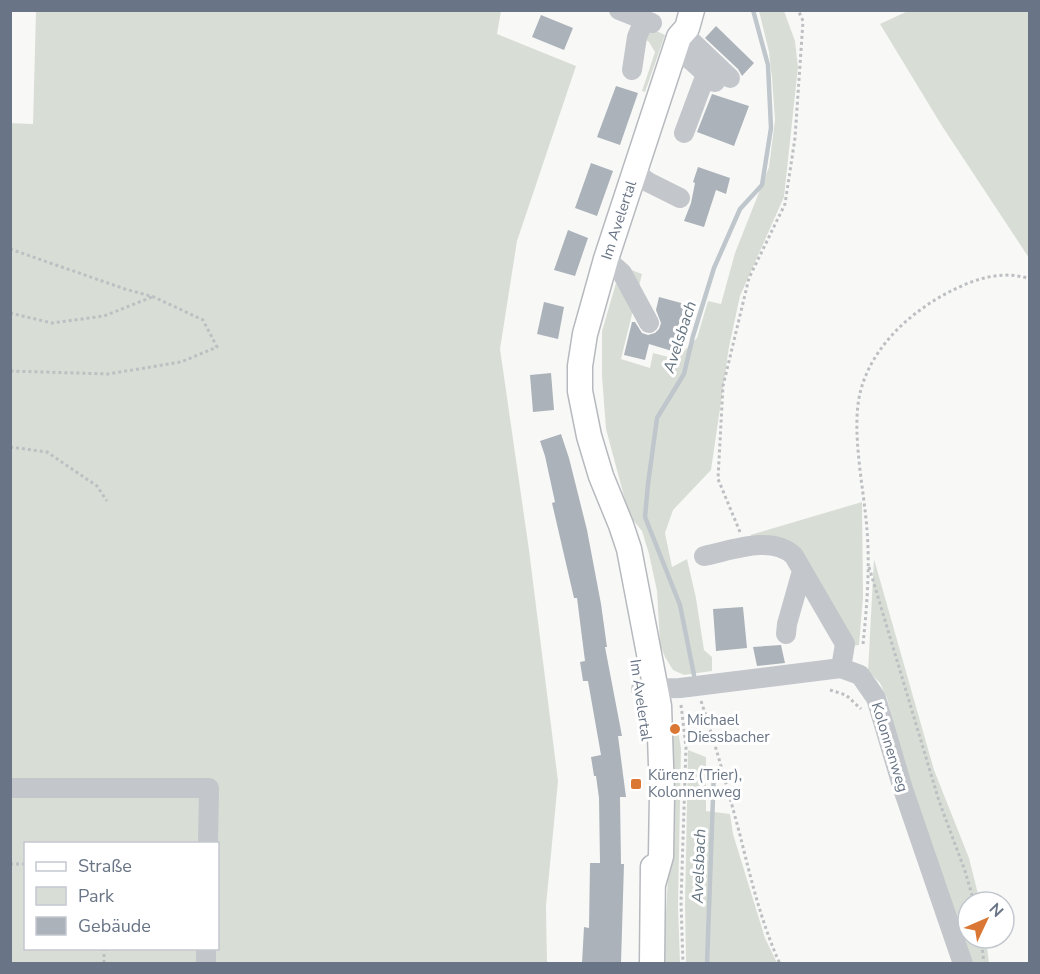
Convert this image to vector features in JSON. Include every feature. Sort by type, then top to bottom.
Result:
[{"type":"main road","name":"Im Avelertal","points":[[648,688],[645,628],[628,549],[601,476],[585,414],[580,391],[580,366],[585,334],[606,259],[677,43],[680,10]]},
{"type":"main road","name":"Im Avelertal","points":[[677,43],[687,28],[692,10]]},
{"type":"main road","name":"Im Avelertal","points":[[601,476],[604,509],[648,688]]},
{"type":"main road","points":[[648,688],[659,706],[662,794],[661,856],[654,881],[652,963]]},
{"type":"street","points":[[619,10],[648,22],[637,37],[632,70]]},
{"type":"street","points":[[677,43],[690,40],[718,80],[684,133]]},
{"type":"street","points":[[635,172],[648,182],[680,198]]},
{"type":"street","points":[[606,259],[622,273],[649,323]]},
{"type":"street","points":[[704,556],[774,545],[787,549],[794,556],[845,644],[841,668]]},
{"type":"street","points":[[786,634],[802,571]]},
{"type":"street","points":[[648,688],[680,688],[841,668],[860,675]]},
{"type":"street","name":"Kolonnenweg","points":[[860,675],[870,687],[883,718],[903,789],[963,963]]},
{"type":"street","points":[[10,788],[208,788],[208,842]]},
{"type":"path","points":[[747,548],[718,479],[723,386],[749,278],[785,204],[795,138],[801,57],[803,21],[798,10]]},
{"type":"path","points":[[10,249],[154,297],[202,320],[218,347],[181,362],[108,374],[10,371]]},
{"type":"path","points":[[860,675],[867,608],[867,532],[857,429],[859,395],[867,372],[882,347],[901,325],[937,298],[995,274],[1029,279]]},
{"type":"path","points":[[10,313],[52,323],[104,316],[154,297]]},
{"type":"path","points":[[10,447],[47,452],[97,486],[107,501]]},
{"type":"path","points":[[867,562],[936,792],[971,890]]},
{"type":"path","points":[[696,686],[718,753],[754,892],[767,934],[780,963]]},
{"type":"path","points":[[682,938],[683,963]]},
{"type":"green space","points":[[910,10],[1029,11],[1029,258],[942,126],[880,24]]},
{"type":"green space","points":[[36,11],[501,11],[497,34],[576,66],[517,241],[500,349],[529,550],[558,781],[546,906],[547,963],[208,963],[208,950],[219,950],[219,842],[214,784],[11,782],[10,123],[33,124]]},
{"type":"green space","points":[[759,11],[784,11],[795,41],[798,67],[784,197],[740,296],[729,347],[711,470],[673,510],[665,533],[672,567],[687,559],[704,650],[712,657],[712,671],[684,675],[673,670],[660,644],[657,591],[649,554],[642,531],[629,515],[606,429],[602,376],[602,331],[621,266],[642,274],[621,359],[650,368],[653,353],[676,359],[697,338],[708,301],[721,304],[735,253],[769,167],[775,120],[769,52]]},
{"type":"green space","points":[[646,26],[665,35],[645,92],[642,91],[655,52],[649,42],[642,37]]},
{"type":"green space","points":[[862,502],[863,597],[859,645],[851,646],[812,575],[750,535]]},
{"type":"green space","points":[[874,559],[934,770],[969,858],[977,890],[956,890],[956,921],[902,757],[887,698],[880,683],[868,671]]},
{"type":"green space","points":[[672,729],[678,729],[681,749],[678,907],[680,963],[663,964],[673,793]]},
{"type":"green space","points":[[688,750],[706,757],[706,811],[730,814],[733,834],[765,938],[777,963],[686,963]]},
{"type":"green space","points":[[210,787],[208,842],[24,842],[24,950],[204,950],[204,963],[11,963],[10,789]]},
{"type":"green space","points":[[966,950],[987,950],[989,963],[970,963]]},
{"type":"building","points":[[541,15],[573,28],[564,50],[532,37]]},
{"type":"building","points":[[716,26],[754,63],[742,76],[738,69],[705,38]]},
{"type":"building","points":[[616,86],[638,93],[620,145],[597,137]]},
{"type":"building","points":[[712,94],[749,106],[734,146],[697,132]]},
{"type":"building","points":[[591,163],[613,171],[597,216],[575,208]]},
{"type":"building","points":[[698,167],[730,178],[726,194],[716,190],[704,227],[684,221],[691,203],[695,183],[693,182]]},
{"type":"building","points":[[568,230],[588,238],[575,276],[554,270]]},
{"type":"building","points":[[659,297],[685,304],[672,351],[649,344],[645,360],[624,355],[632,322],[635,322],[642,333],[648,335],[659,329],[661,323],[656,310]]},
{"type":"building","points":[[544,302],[564,307],[558,339],[537,334]]},
{"type":"building","points":[[551,373],[554,410],[533,412],[530,375]]},
{"type":"building","points":[[561,434],[587,530],[601,604],[607,647],[605,647],[622,736],[618,736],[626,797],[620,797],[621,864],[624,864],[621,963],[582,963],[584,927],[589,928],[590,863],[600,863],[599,798],[591,757],[601,755],[588,681],[583,681],[580,662],[585,661],[577,598],[574,598],[540,441]]},
{"type":"building","points":[[743,607],[747,648],[716,651],[713,609]]},
{"type":"building","points":[[781,645],[785,663],[757,666],[753,647]]},
{"type":"waterway","name":"Avelsbach","points":[[694,675],[680,605],[645,517],[657,418],[684,374],[714,268],[740,209],[762,185],[771,128],[768,65],[753,10]]},
{"type":"waterway","name":"Avelsbach","points":[[707,964],[714,770]]},
{"type":"place","name":"Michael Diessbacher","points":[[675,729]]},
{"type":"place","name":"Kürenz (Trier), Kolonnenweg","points":[[636,784]]}]
